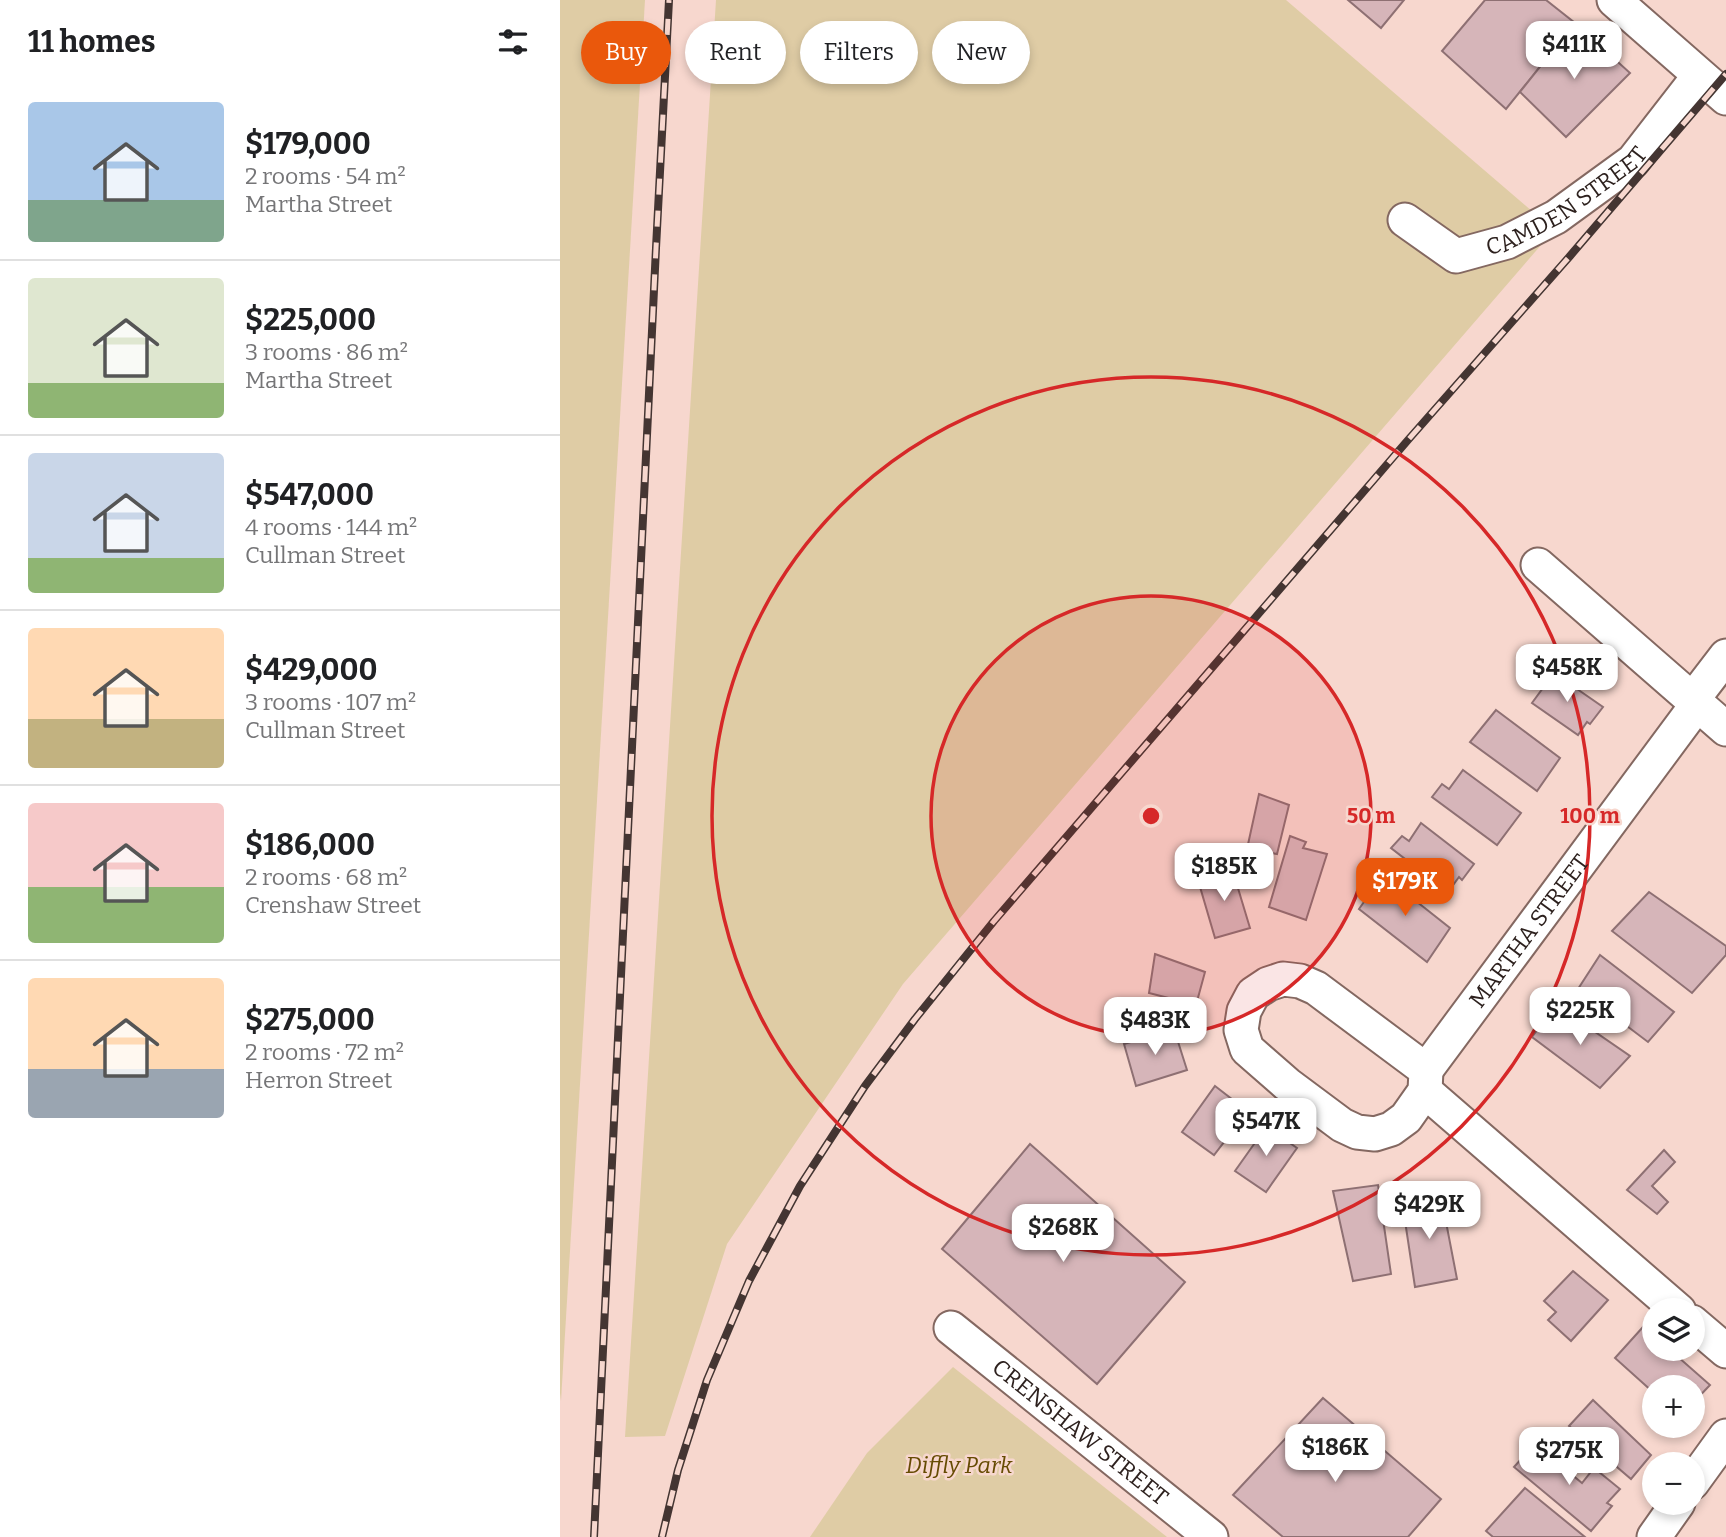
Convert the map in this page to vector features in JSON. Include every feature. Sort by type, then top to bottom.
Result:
[{"type":"street","points":[[1614,0],[1726,98]]},
{"type":"street","name":"CAMDEN STREET","points":[[1405,220],[1457,256],[1507,242],[1556,217],[1633,161],[1699,76]]},
{"type":"street","points":[[1538,565],[1726,729]]},
{"type":"street","name":"MARTHA STREET","points":[[1426,1081],[1316,988],[1300,981],[1283,979],[1268,984],[1254,994],[1244,1011],[1241,1030],[1247,1049],[1287,1084],[1342,1125],[1357,1132],[1375,1134],[1391,1129],[1406,1118],[1426,1081],[1693,710],[1693,699],[1726,656]]},
{"type":"street","points":[[1426,1081],[1665,1298]]},
{"type":"street","name":"CRENSHAW STREET","points":[[951,1328],[1211,1537]]},
{"type":"street","points":[[1705,1333],[1726,1351]]},
{"type":"street","points":[[1705,1465],[1726,1436]]},
{"type":"street","points":[[1654,1537],[1670,1515]]},
{"type":"green space","points":[[560,0],[645,0],[644,21],[581,21],[581,84],[640,84],[561,1401]]},
{"type":"green space","points":[[716,0],[1286,0],[1554,230],[903,984],[727,1244],[665,1436],[625,1437],[711,84],[786,84],[786,21],[715,21]]},
{"type":"green space","name":"Diffly Park","points":[[953,1367],[1167,1537],[810,1537],[867,1453]]},
{"type":"building","points":[[1348,0],[1404,0],[1381,28]]},
{"type":"building","points":[[1485,0],[1546,0],[1575,23],[1506,109],[1442,51]]},
{"type":"building","points":[[1575,23],[1630,73],[1566,137],[1520,92]]},
{"type":"building","points":[[1554,673],[1603,707],[1578,735],[1532,703]]},
{"type":"building","points":[[1496,710],[1560,758],[1537,791],[1470,742]]},
{"type":"building","points":[[1463,770],[1521,813],[1497,845],[1432,797],[1442,784],[1449,789]]},
{"type":"building","points":[[1259,794],[1289,805],[1277,854],[1247,849]]},
{"type":"building","points":[[1421,823],[1474,864],[1462,880],[1459,877],[1448,892],[1391,848],[1402,836],[1409,841]]},
{"type":"building","points":[[1290,836],[1306,842],[1303,848],[1327,854],[1306,920],[1269,907]]},
{"type":"building","points":[[1231,865],[1250,928],[1215,938],[1198,880]]},
{"type":"building","points":[[1383,875],[1450,928],[1427,962],[1359,909]]},
{"type":"building","points":[[1649,892],[1726,946],[1726,955],[1692,993],[1612,931]]},
{"type":"building","points":[[1155,954],[1205,972],[1196,1005],[1149,993]]},
{"type":"building","points":[[1600,955],[1674,1012],[1648,1042],[1578,989]]},
{"type":"building","points":[[1556,1005],[1630,1056],[1600,1088],[1532,1037]]},
{"type":"building","points":[[1174,1029],[1187,1070],[1136,1086],[1124,1044]]},
{"type":"building","points":[[1215,1086],[1237,1103],[1240,1101],[1251,1107],[1214,1155],[1182,1132]]},
{"type":"building","points":[[1269,1123],[1283,1132],[1280,1136],[1297,1148],[1266,1192],[1235,1171]]},
{"type":"building","points":[[1030,1144],[1185,1282],[1097,1384],[942,1249]]},
{"type":"building","points":[[1664,1150],[1675,1162],[1652,1186],[1668,1202],[1657,1214],[1627,1190]]},
{"type":"building","points":[[1378,1185],[1391,1274],[1353,1281],[1333,1191]]},
{"type":"building","points":[[1441,1196],[1457,1279],[1415,1287],[1402,1201]]},
{"type":"building","points":[[1573,1271],[1608,1300],[1571,1341],[1548,1320],[1556,1312],[1544,1301]]},
{"type":"building","points":[[1642,1328],[1642,1361],[1683,1361],[1699,1375],[1642,1375],[1642,1382],[1615,1358]]},
{"type":"building","points":[[1323,1398],[1441,1499],[1408,1537],[1283,1537],[1233,1495]]},
{"type":"building","points":[[1593,1400],[1648,1452],[1642,1452],[1642,1466],[1631,1479],[1569,1426]]},
{"type":"building","points":[[1535,1444],[1582,1483],[1594,1468],[1620,1489],[1607,1503],[1612,1506],[1591,1531],[1514,1467]]},
{"type":"building","points":[[1525,1488],[1585,1537],[1493,1537],[1486,1531]]},
{"type":"railway","points":[[594,1537],[669,0]]},
{"type":"railway","points":[[662,1537],[678,1470],[707,1380],[749,1281],[800,1186],[865,1086],[994,921],[1726,74]]}]
